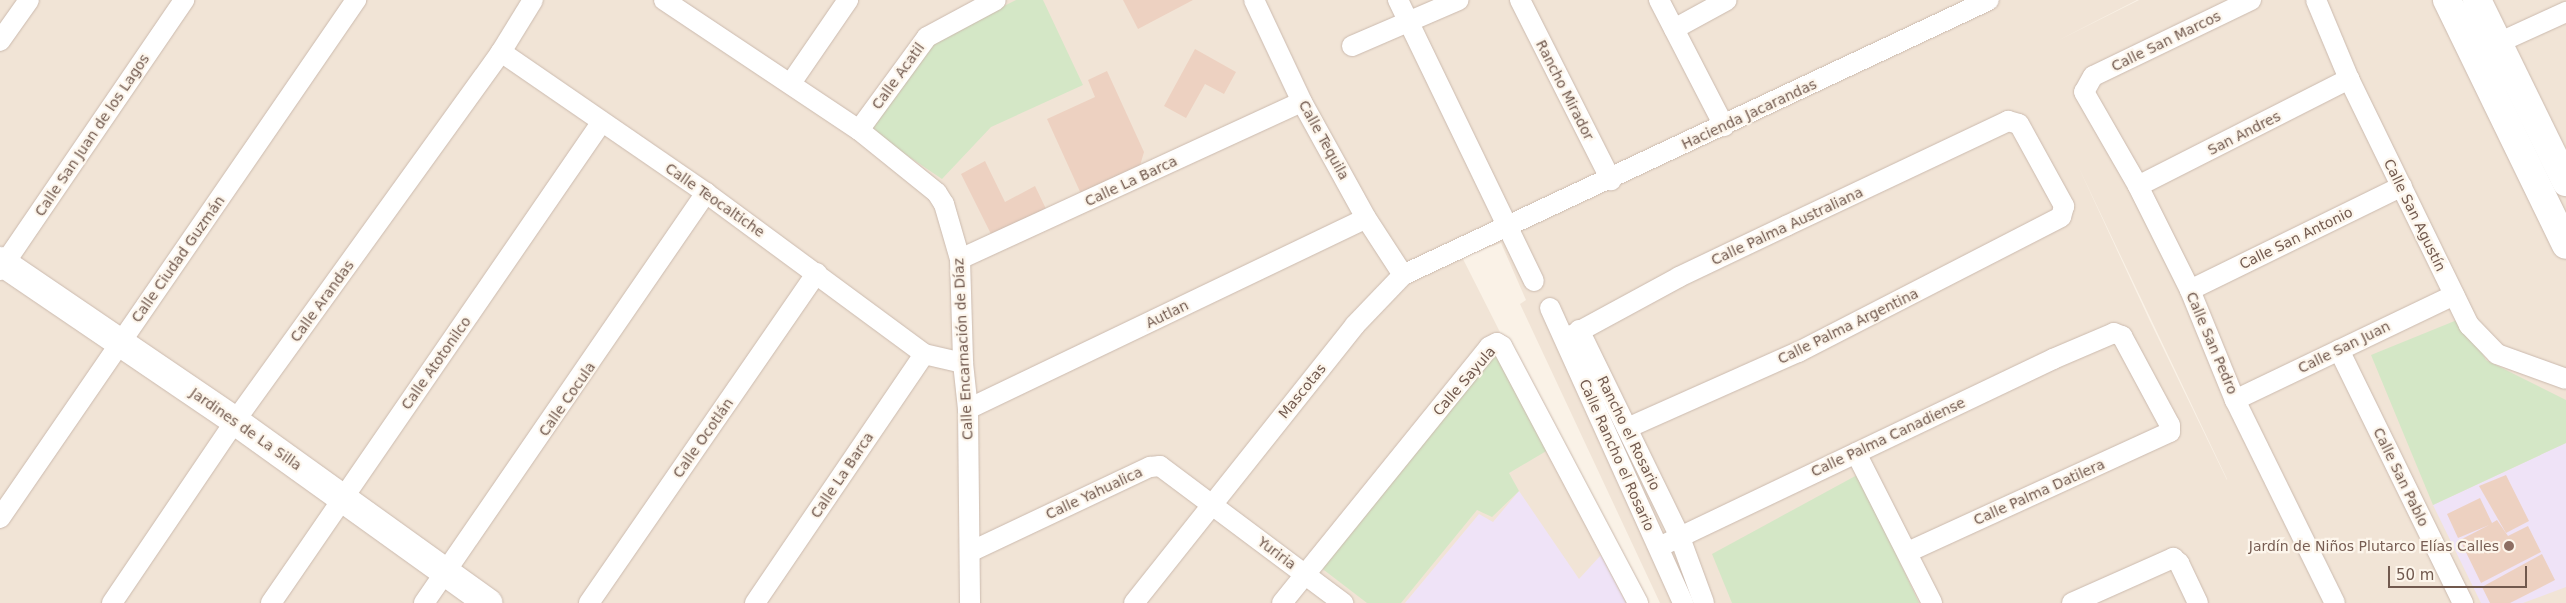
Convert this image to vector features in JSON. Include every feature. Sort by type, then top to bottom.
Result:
[{"type":"street","points":[[0,41],[28,0]]},
{"type":"street","name":"Calle San Juan de los Lagos","points":[[1,265],[184,0]]},
{"type":"street","name":"Calle Ciudad Guzmán","points":[[0,518],[356,0]]},
{"type":"street","name":"Calle Arandas","points":[[112,603],[235,421],[501,52],[533,0]]},
{"type":"street","name":"Calle Encarnación de Díaz","points":[[664,0],[686,6],[859,130],[937,193],[948,213],[960,259],[963,363],[968,409],[972,551],[967,599]]},
{"type":"street","points":[[791,83],[848,0]]},
{"type":"street","name":"Calle Acatil","points":[[859,130],[927,37],[996,0]]},
{"type":"street","name":"Calle Tequila","points":[[1254,0],[1302,102],[1366,218],[1403,275]]},
{"type":"street","points":[[1398,0],[1534,281]]},
{"type":"street","points":[[1352,46],[1410,23],[1459,0]]},
{"type":"street","name":"Rancho Mirador","points":[[1520,0],[1611,180]]},
{"type":"street","points":[[1659,0],[1724,126]]},
{"type":"street","points":[[1674,29],[1727,0]]},
{"type":"street","name":"Hacienda Jacarandas","points":[[1508,224],[1611,180],[1989,0]]},
{"type":"street","name":"Calle San Marcos","points":[[2084,87],[2093,76],[2251,0]]},
{"type":"street","name":"Calle San Agustín","points":[[2316,0],[2349,79],[2469,325],[2490,348],[2566,379]]},
{"type":"street","points":[[2447,0],[2566,245]]},
{"type":"street","points":[[2477,0],[2498,44],[2558,147],[2566,182]]},
{"type":"street","points":[[2498,44],[2566,12]]},
{"type":"street","name":"Calle Teocaltiche","points":[[501,52],[601,123],[706,193],[817,273],[924,354]]},
{"type":"street","name":"San Andres","points":[[2138,186],[2349,79]]},
{"type":"street","name":"Calle San Pedro","points":[[2084,87],[2085,97],[2138,186],[2190,290],[2235,400],[2335,603]]},
{"type":"street","name":"Calle La Barca","points":[[960,259],[1302,102]]},
{"type":"street","name":"Calle Palma Argentina","points":[[1627,428],[1798,352],[2025,238],[2063,214],[2064,206],[2019,124],[2014,120]]},
{"type":"street","name":"Calle Palma Australiana","points":[[1572,334],[1679,277],[2014,120]]},
{"type":"street","name":"Calle Atotonilco","points":[[271,603],[601,123]]},
{"type":"street","name":"Calle San Antonio","points":[[2190,290],[2402,186]]},
{"type":"street","name":"Calle Cocula","points":[[424,603],[706,193]]},
{"type":"street","name":"Autlan","points":[[968,409],[1366,218]]},
{"type":"street","name":"Mascotas","points":[[1134,603],[1211,503],[1355,325],[1403,275],[1508,224]]},
{"type":"street","name":"Jardines de La Silla","points":[[1,265],[121,343],[235,421],[343,498],[444,574],[488,603]]},
{"type":"street","name":"Calle Ocotlán","points":[[589,603],[817,273]]},
{"type":"street","name":"Calle San Juan","points":[[2235,400],[2454,295]]},
{"type":"street","name":"Calle Rancho el Rosario","points":[[1550,308],[1572,334],[1683,603]]},
{"type":"street","name":"Rancho el Rosario","points":[[1572,334],[1627,428],[1679,535],[1704,603]]},
{"type":"street","name":"Calle Palma Canadiense","points":[[1659,547],[1679,535],[2053,359],[2119,334],[2170,425],[2170,432]]},
{"type":"street","name":"Calle Sayula","points":[[1282,603],[1489,347],[1497,343],[1502,346],[1638,603]]},
{"type":"street","name":"Calle San Pablo","points":[[2339,350],[2462,603]]},
{"type":"street","points":[[924,354],[963,363]]},
{"type":"street","name":"Calle La Barca","points":[[755,603],[924,354]]},
{"type":"street","name":"Calle Palma Datilera","points":[[1908,552],[2170,432]]},
{"type":"street","points":[[1856,453],[1908,552],[1932,603]]},
{"type":"street","name":"Calle Yahualica","points":[[972,551],[1150,467],[1166,468],[1211,503]]},
{"type":"street","name":"Yuriria","points":[[1211,503],[1343,603]]},
{"type":"street","points":[[2072,603],[2171,558],[2175,559],[2198,603]]},
{"type":"shaded area","points":[[0,0],[2137,0],[2057,41],[2139,0],[2566,0],[2566,603],[1660,603],[1520,304],[1526,300],[1501,243],[1462,257],[1637,603],[0,603]],"holes":[[[2078,166],[2227,479],[2149,319]]]},
{"type":"shaded area","name":"Jardín de Niños Plutarco Elías Calles","points":[[2566,443],[2566,587],[2523,603],[2481,603],[2433,505]]},
{"type":"shaded area","points":[[1519,491],[1579,579],[1601,555],[1626,603],[1405,603],[1479,514],[1493,522]]},
{"type":"green space","points":[[1016,0],[1043,0],[1083,85],[991,127],[942,179],[868,129],[936,40]]},
{"type":"green space","points":[[2462,318],[2486,360],[2566,400],[2566,443],[2433,505],[2371,355]]},
{"type":"green space","points":[[1498,353],[1548,450],[1509,473],[1519,491],[1492,517],[1477,510],[1401,603],[1367,603],[1320,567],[1492,356]]},
{"type":"green space","points":[[1859,474],[1919,603],[1732,603],[1712,554]]},
{"type":"building","points":[[1123,0],[1193,0],[1138,29]]},
{"type":"building","points":[[1195,49],[1236,72],[1224,94],[1205,84],[1186,118],[1164,106]]},
{"type":"building","points":[[1107,71],[1144,152],[1139,169],[1082,196],[1047,119],[1095,97],[1088,80]]},
{"type":"building","points":[[985,161],[1005,202],[1035,186],[1047,211],[993,238],[961,174]]},
{"type":"building","points":[[2506,475],[2529,521],[2506,533],[2479,486]]},
{"type":"building","points":[[2480,498],[2492,523],[2497,520],[2508,536],[2528,526],[2541,552],[2481,583],[2460,540],[2489,525],[2458,538],[2447,514]]},
{"type":"building","points":[[2542,554],[2555,580],[2510,603],[2490,603],[2482,587]]},
{"type":"place","name":"Jardín de Niños Plutarco Elías Calles","points":[[2509,546]]}]
